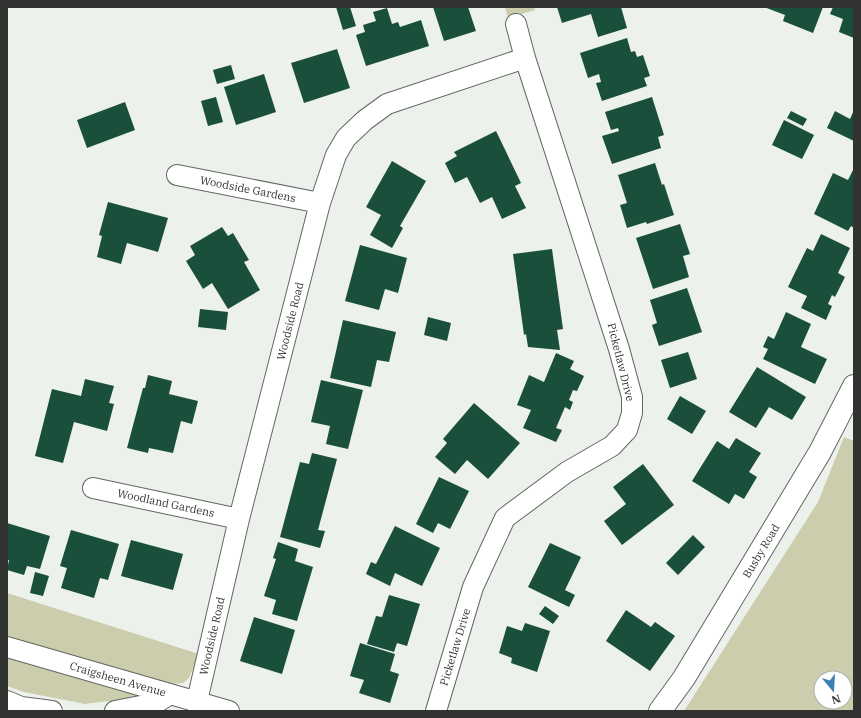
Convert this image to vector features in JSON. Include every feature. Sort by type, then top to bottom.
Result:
[{"type":"main road","name":"Busby Road","points":[[660,711],[684,678],[820,452],[854,386]]},
{"type":"street","name":"Picketlaw Drive","points":[[436,711],[473,587],[505,518],[567,472],[612,446],[628,430],[632,413],[632,397],[619,349],[525,58],[516,24]]},
{"type":"street","name":"Woodside Road","points":[[197,701],[240,519],[320,203],[336,155],[346,138],[365,120],[387,104],[525,58]]},
{"type":"street","name":"Woodside Gardens","points":[[177,176],[320,203]]},
{"type":"street","name":"Woodland Gardens","points":[[93,488],[240,519]]},
{"type":"street","name":"Craigsheen Avenue","points":[[7,647],[229,711]]},
{"type":"street","points":[[115,711],[156,703],[170,694]]},
{"type":"street","points":[[7,701],[21,707],[52,711]]},
{"type":"green space","points":[[505,7],[534,7],[535,10],[508,18]]},
{"type":"green space","points":[[844,437],[854,441],[854,711],[684,711],[818,502]]},
{"type":"green space","points":[[7,593],[199,654],[189,678],[183,683],[171,684],[7,637]]},
{"type":"green space","points":[[7,656],[137,695],[133,698],[85,704],[24,692],[7,686]]},
{"type":"building","points":[[336,7],[350,7],[356,26],[343,30]]},
{"type":"building","points":[[433,7],[468,7],[476,31],[444,41]]},
{"type":"building","points":[[557,7],[621,7],[627,28],[598,37],[591,14],[562,23]]},
{"type":"building","points":[[764,7],[823,7],[813,33],[783,21],[785,15]]},
{"type":"building","points":[[833,7],[854,7],[854,38],[839,32],[843,19],[830,14]]},
{"type":"building","points":[[387,8],[392,24],[398,22],[400,27],[421,20],[429,46],[366,66],[356,35],[365,32],[363,25],[376,21],[373,12]]},
{"type":"building","points":[[627,38],[631,52],[635,51],[637,57],[643,55],[650,76],[644,78],[647,86],[602,101],[596,83],[601,82],[599,74],[588,78],[580,53]]},
{"type":"building","points":[[337,49],[350,88],[304,103],[291,63]]},
{"type":"building","points":[[231,65],[235,79],[217,84],[213,70]]},
{"type":"building","points":[[264,74],[276,112],[236,125],[224,87]]},
{"type":"building","points":[[216,97],[223,122],[208,126],[201,101]]},
{"type":"building","points":[[652,97],[664,135],[658,137],[661,148],[612,164],[602,136],[619,131],[618,128],[611,130],[605,112]]},
{"type":"building","points":[[125,102],[135,130],[87,148],[77,120]]},
{"type":"building","points":[[854,110],[854,141],[827,128],[835,111],[850,119]]},
{"type":"building","points":[[791,111],[807,119],[803,126],[787,118]]},
{"type":"building","points":[[784,120],[814,135],[802,159],[772,145]]},
{"type":"building","points":[[496,131],[521,183],[515,186],[526,208],[502,219],[492,197],[480,203],[467,177],[455,183],[445,163],[457,156],[454,152]]},
{"type":"building","points":[[392,161],[426,181],[400,226],[403,228],[392,248],[370,235],[381,215],[366,207]]},
{"type":"building","points":[[655,163],[662,185],[664,184],[674,215],[647,224],[646,222],[627,228],[620,205],[627,203],[618,175]]},
{"type":"building","points":[[853,170],[854,228],[851,226],[848,231],[814,214],[833,173],[848,180]]},
{"type":"building","points":[[108,202],[168,218],[158,252],[127,243],[121,264],[97,257],[102,236],[99,235]]},
{"type":"building","points":[[680,224],[690,254],[683,256],[689,277],[653,289],[636,238]]},
{"type":"building","points":[[222,227],[228,236],[233,233],[249,260],[244,262],[260,290],[228,309],[212,283],[203,289],[186,261],[195,255],[190,246]]},
{"type":"building","points":[[821,234],[850,248],[838,273],[845,277],[835,297],[832,295],[828,304],[832,306],[826,320],[801,308],[807,296],[788,287],[807,248],[813,251]]},
{"type":"building","points":[[360,245],[407,258],[398,293],[385,289],[379,310],[345,301]]},
{"type":"building","points":[[552,249],[563,329],[557,330],[560,350],[528,347],[526,334],[524,335],[513,254]]},
{"type":"building","points":[[687,288],[702,332],[659,346],[652,325],[657,323],[650,300]]},
{"type":"building","points":[[200,309],[228,312],[226,330],[198,327]]},
{"type":"building","points":[[786,312],[811,324],[801,347],[827,359],[815,384],[763,359],[768,349],[763,347],[768,336],[774,339]]},
{"type":"building","points":[[428,317],[451,323],[447,341],[424,335]]},
{"type":"building","points":[[343,320],[396,332],[389,362],[377,360],[371,387],[330,378]]},
{"type":"building","points":[[688,352],[697,379],[670,388],[661,360]]},
{"type":"building","points":[[556,353],[574,361],[570,369],[584,376],[577,391],[573,390],[569,400],[573,402],[570,410],[565,407],[556,428],[562,430],[556,442],[523,428],[531,410],[517,405],[529,375],[544,382]]},
{"type":"building","points":[[757,367],[806,397],[792,420],[769,407],[756,428],[729,412]]},
{"type":"building","points":[[148,375],[172,381],[169,394],[198,401],[192,424],[181,421],[173,453],[149,448],[148,453],[127,448],[143,388],[145,388]]},
{"type":"building","points":[[85,379],[114,386],[109,403],[114,404],[107,431],[74,422],[63,463],[35,456],[52,389],[81,396]]},
{"type":"building","points":[[321,380],[363,390],[348,449],[326,444],[330,426],[311,422]]},
{"type":"building","points":[[680,396],[706,411],[692,434],[667,419]]},
{"type":"building","points":[[474,403],[520,443],[488,479],[467,460],[455,474],[435,457],[447,443],[443,439]]},
{"type":"building","points":[[736,438],[761,453],[749,472],[757,477],[744,499],[735,494],[729,504],[692,481],[717,441],[729,449]]},
{"type":"building","points":[[312,453],[337,459],[318,530],[325,531],[320,548],[280,537],[300,462],[309,464]]},
{"type":"building","points":[[643,464],[674,505],[622,545],[604,521],[626,504],[613,487]]},
{"type":"building","points":[[439,477],[469,491],[450,529],[438,523],[433,533],[416,524]]},
{"type":"building","points":[[7,523],[50,536],[40,569],[27,566],[24,575],[7,570],[9,560],[7,560]]},
{"type":"building","points":[[395,526],[440,548],[422,586],[395,573],[390,586],[366,574],[371,562],[376,564]]},
{"type":"building","points":[[71,530],[119,544],[108,580],[100,578],[94,598],[61,588],[67,568],[60,566]]},
{"type":"building","points":[[693,535],[705,547],[678,575],[666,563]]},
{"type":"building","points":[[131,540],[183,554],[173,590],[121,576]]},
{"type":"building","points":[[278,542],[298,549],[295,561],[313,567],[297,621],[272,614],[276,600],[264,596],[276,559],[273,558]]},
{"type":"building","points":[[550,543],[581,557],[565,590],[575,595],[569,607],[528,587]]},
{"type":"building","points":[[35,572],[49,576],[43,596],[30,593]]},
{"type":"building","points":[[389,595],[420,604],[407,646],[397,643],[394,652],[367,644],[376,616],[382,617]]},
{"type":"building","points":[[545,606],[559,616],[553,624],[539,614]]},
{"type":"building","points":[[626,610],[651,627],[655,622],[675,636],[650,671],[606,641]]},
{"type":"building","points":[[254,617],[295,630],[282,674],[240,661]]},
{"type":"building","points":[[525,623],[550,631],[537,672],[511,663],[512,658],[499,653],[507,626],[522,631]]},
{"type":"building","points":[[360,643],[395,654],[390,671],[399,674],[390,703],[359,693],[364,680],[350,676]]}]
